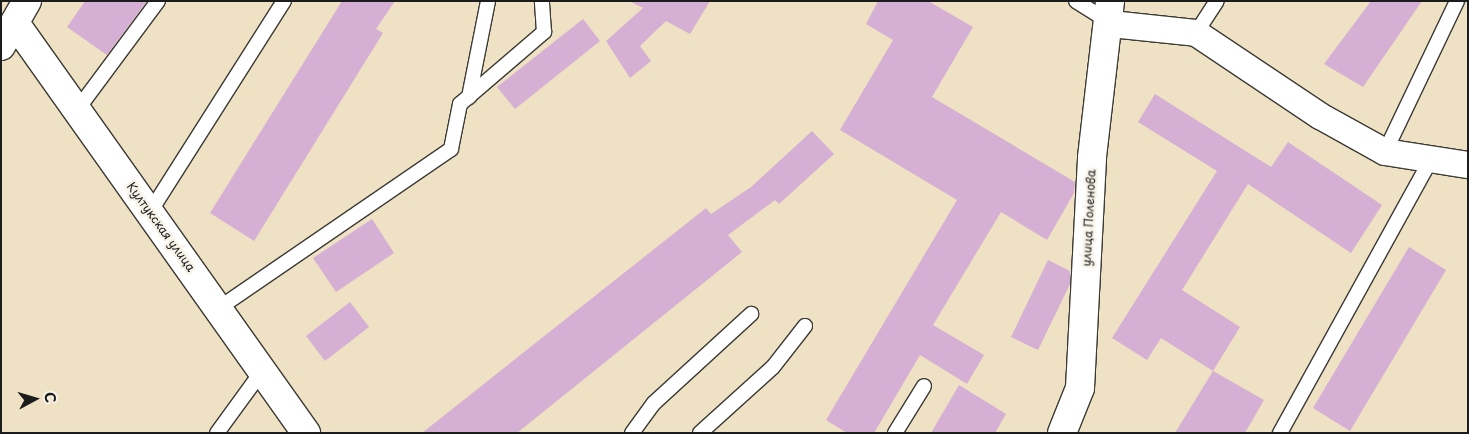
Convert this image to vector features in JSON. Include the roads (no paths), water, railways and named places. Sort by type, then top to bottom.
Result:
[{"type":"street","name":"Култукская улица","points":[[21,12],[77,110],[263,370],[299,429]]},
{"type":"street","points":[[1,46],[21,12]]},
{"type":"street","points":[[1111,12],[1196,33],[1320,116],[1386,152],[1468,166]]},
{"type":"street","name":"улица Поленова","points":[[1062,433],[1080,388],[1092,157],[1111,12]]},
{"type":"lane","points":[[77,110],[158,1]]},
{"type":"lane","points":[[150,212],[284,1]]},
{"type":"lane","points":[[469,97],[488,1]]},
{"type":"lane","points":[[218,308],[450,149],[460,104],[544,32],[542,1]]},
{"type":"lane","points":[[1076,1],[1111,12]]},
{"type":"lane","points":[[1196,33],[1217,1]]},
{"type":"lane","points":[[1386,152],[1458,1]]},
{"type":"lane","points":[[1286,431],[1430,160]]},
{"type":"lane","points":[[632,433],[654,403],[751,314]]},
{"type":"lane","points":[[700,433],[773,367],[805,326]]},
{"type":"lane","points":[[218,433],[263,370]]},
{"type":"lane","points":[[895,433],[924,386]]}]
